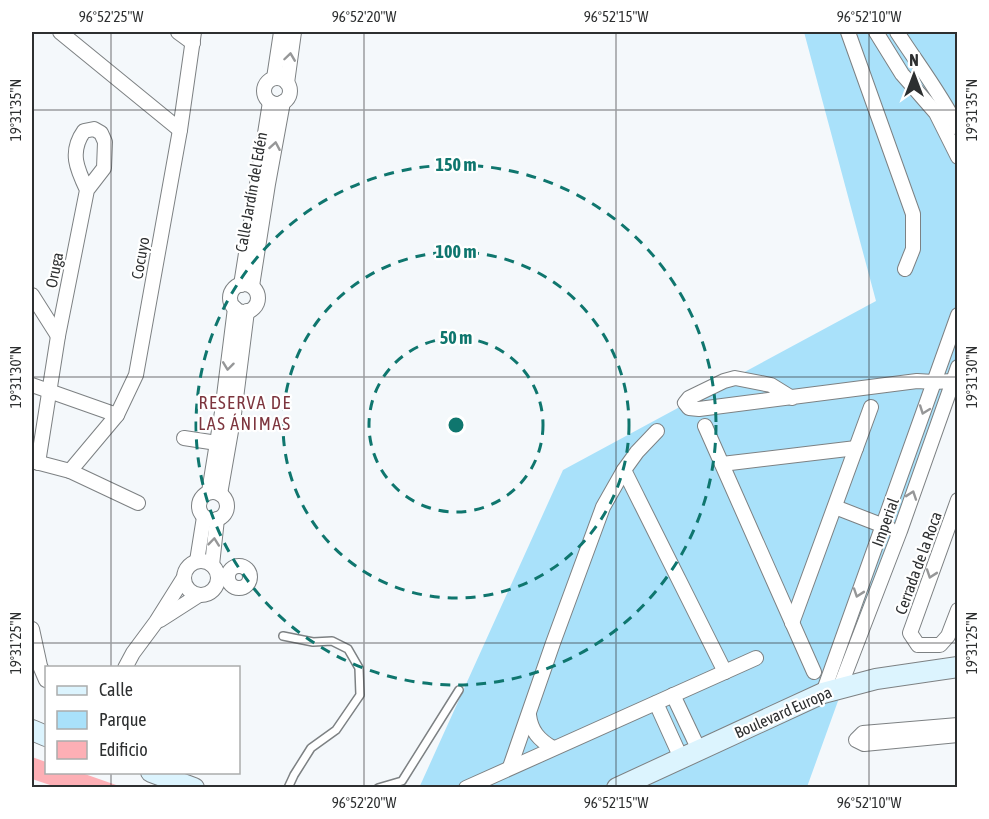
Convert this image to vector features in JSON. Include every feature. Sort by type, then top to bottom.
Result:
[{"type":"main road","name":"Boulevard Europa","points":[[618,787],[831,690],[876,679],[957,667]]},
{"type":"main road","points":[[156,774],[194,788]]},
{"type":"street","points":[[60,32],[180,130]]},
{"type":"street","points":[[178,32],[194,37]]},
{"type":"street","points":[[281,32],[281,80],[290,93],[286,100],[277,102],[265,95],[264,91],[267,83],[281,80]]},
{"type":"street","points":[[281,80],[294,32]]},
{"type":"street","points":[[851,32],[913,214],[913,249],[905,269]]},
{"type":"street","points":[[876,32],[902,74],[947,108],[957,157]]},
{"type":"street","points":[[897,32],[947,108],[957,128]]},
{"type":"street","name":"Cocuyo","points":[[70,471],[117,415],[136,375],[180,130],[194,37]]},
{"type":"street","name":"Calle Jardín del Edén","points":[[246,285],[277,102]]},
{"type":"street","name":"Oruga","points":[[35,462],[87,190]]},
{"type":"street","points":[[246,285],[255,290],[258,298],[255,307],[241,310],[231,301],[231,293],[237,286],[246,285]]},
{"type":"street","points":[[32,295],[58,336]]},
{"type":"street","points":[[214,493],[228,413],[241,310]]},
{"type":"street","points":[[831,690],[882,526],[957,315]]},
{"type":"street","name":"Imperial","points":[[831,690],[900,531],[957,367]]},
{"type":"street","points":[[792,398],[771,385],[735,378],[689,398],[685,403],[689,408],[699,410],[792,398],[917,381],[953,381]]},
{"type":"street","points":[[32,386],[117,415]]},
{"type":"street","points":[[792,623],[871,406]]},
{"type":"street","points":[[214,493],[217,443],[228,413]]},
{"type":"street","points":[[705,426],[814,672]]},
{"type":"street","points":[[510,767],[552,642],[603,507],[624,470],[657,431]]},
{"type":"street","points":[[184,438],[217,443]]},
{"type":"street","points":[[722,464],[856,448]]},
{"type":"street","points":[[35,462],[70,471],[138,503]]},
{"type":"street","points":[[624,470],[725,672]]},
{"type":"street","points":[[183,579],[190,592],[199,595],[205,595],[216,586],[219,572],[210,518],[199,510],[199,501],[205,494],[214,493],[226,501],[227,505],[224,514],[210,518]]},
{"type":"street","points":[[835,507],[900,531]]},
{"type":"street","name":"Cerrada de la Roca","points":[[956,509],[910,633],[918,645],[940,645],[948,636],[957,610]]},
{"type":"street","points":[[197,561],[210,518]]},
{"type":"street","points":[[126,666],[132,653],[156,622],[190,564],[197,561],[207,562],[219,572]]},
{"type":"street","points":[[156,622],[199,595]]},
{"type":"street","points":[[32,629],[40,666],[45,678]]},
{"type":"street","points":[[466,788],[756,658]]},
{"type":"street","points":[[674,695],[690,754]]},
{"type":"street","points":[[656,703],[690,754]]},
{"type":"street","points":[[529,713],[530,724],[535,734],[543,743],[553,748]]},
{"type":"street","points":[[957,725],[863,734],[856,740],[864,744],[957,735]]},
{"type":"lane","points":[[283,636],[314,642],[332,641],[348,649],[359,668],[360,695],[336,730],[311,748],[288,788]]},
{"type":"lane","points":[[378,788],[402,781],[459,690]]},
{"type":"green space","points":[[804,32],[957,32],[957,371],[807,787],[419,788],[563,470],[876,301]]},
{"type":"building","points":[[32,757],[45,762],[45,774],[85,774],[119,786],[119,788],[59,788],[32,779]]},
{"type":"district","name":"RESERVA DE LAS ÁNIMAS","points":[[245,413]]}]
